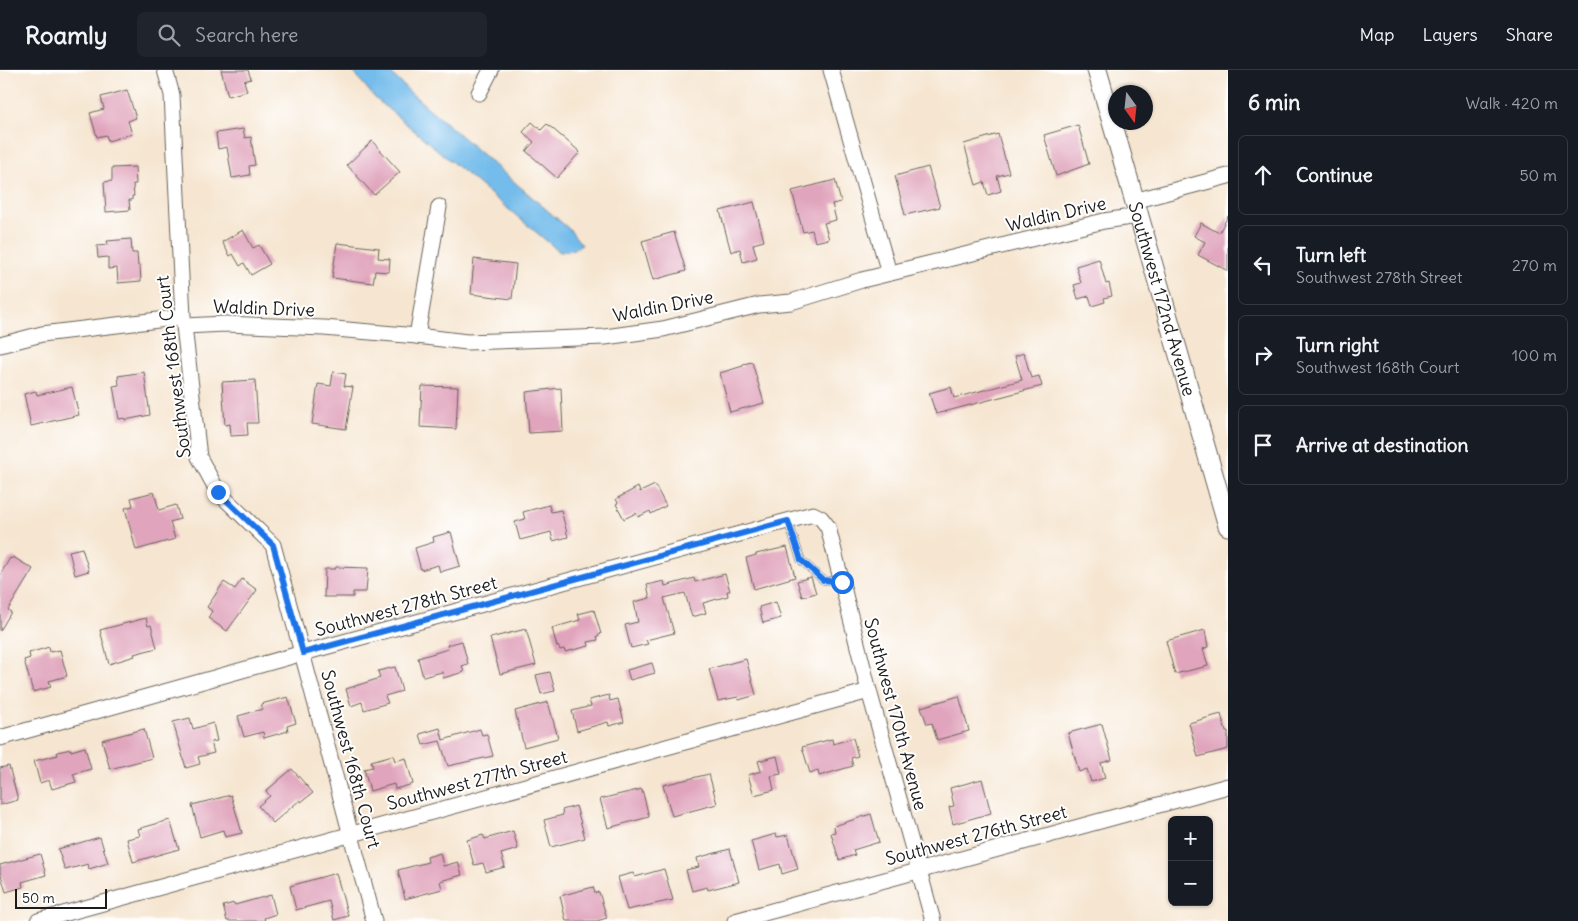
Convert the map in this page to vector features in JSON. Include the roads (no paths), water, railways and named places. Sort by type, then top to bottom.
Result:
[{"type":"street","name":"Southwest 168th Court","points":[[165,70],[172,95],[184,321],[199,456],[218,492],[273,545],[374,921]]},
{"type":"street","points":[[479,93],[490,70]]},
{"type":"street","points":[[831,70],[890,273]]},
{"type":"street","name":"Southwest 172nd Avenue","points":[[1096,70],[1228,526]]},
{"type":"street","name":"Waldin Drive","points":[[0,345],[42,334],[184,321],[324,328],[467,342],[605,336],[663,328],[759,305],[791,302],[862,280],[1104,221],[1228,176]]},
{"type":"street","points":[[418,336],[439,207]]},
{"type":"street","name":"Southwest 278th Street","points":[[0,738],[813,514],[821,518]]},
{"type":"street","name":"Southwest 170th Avenue","points":[[821,518],[828,527],[869,691],[933,921]]},
{"type":"street","name":"Southwest 277th Street","points":[[38,921],[869,691]]},
{"type":"street","name":"Southwest 276th Street","points":[[735,921],[1228,786]]},
{"type":"lane","points":[[788,521],[801,560],[823,580],[842,582]]},
{"type":"water","points":[[352,70],[388,70],[412,94],[569,229],[582,245],[572,250],[560,252],[375,98]]}]
